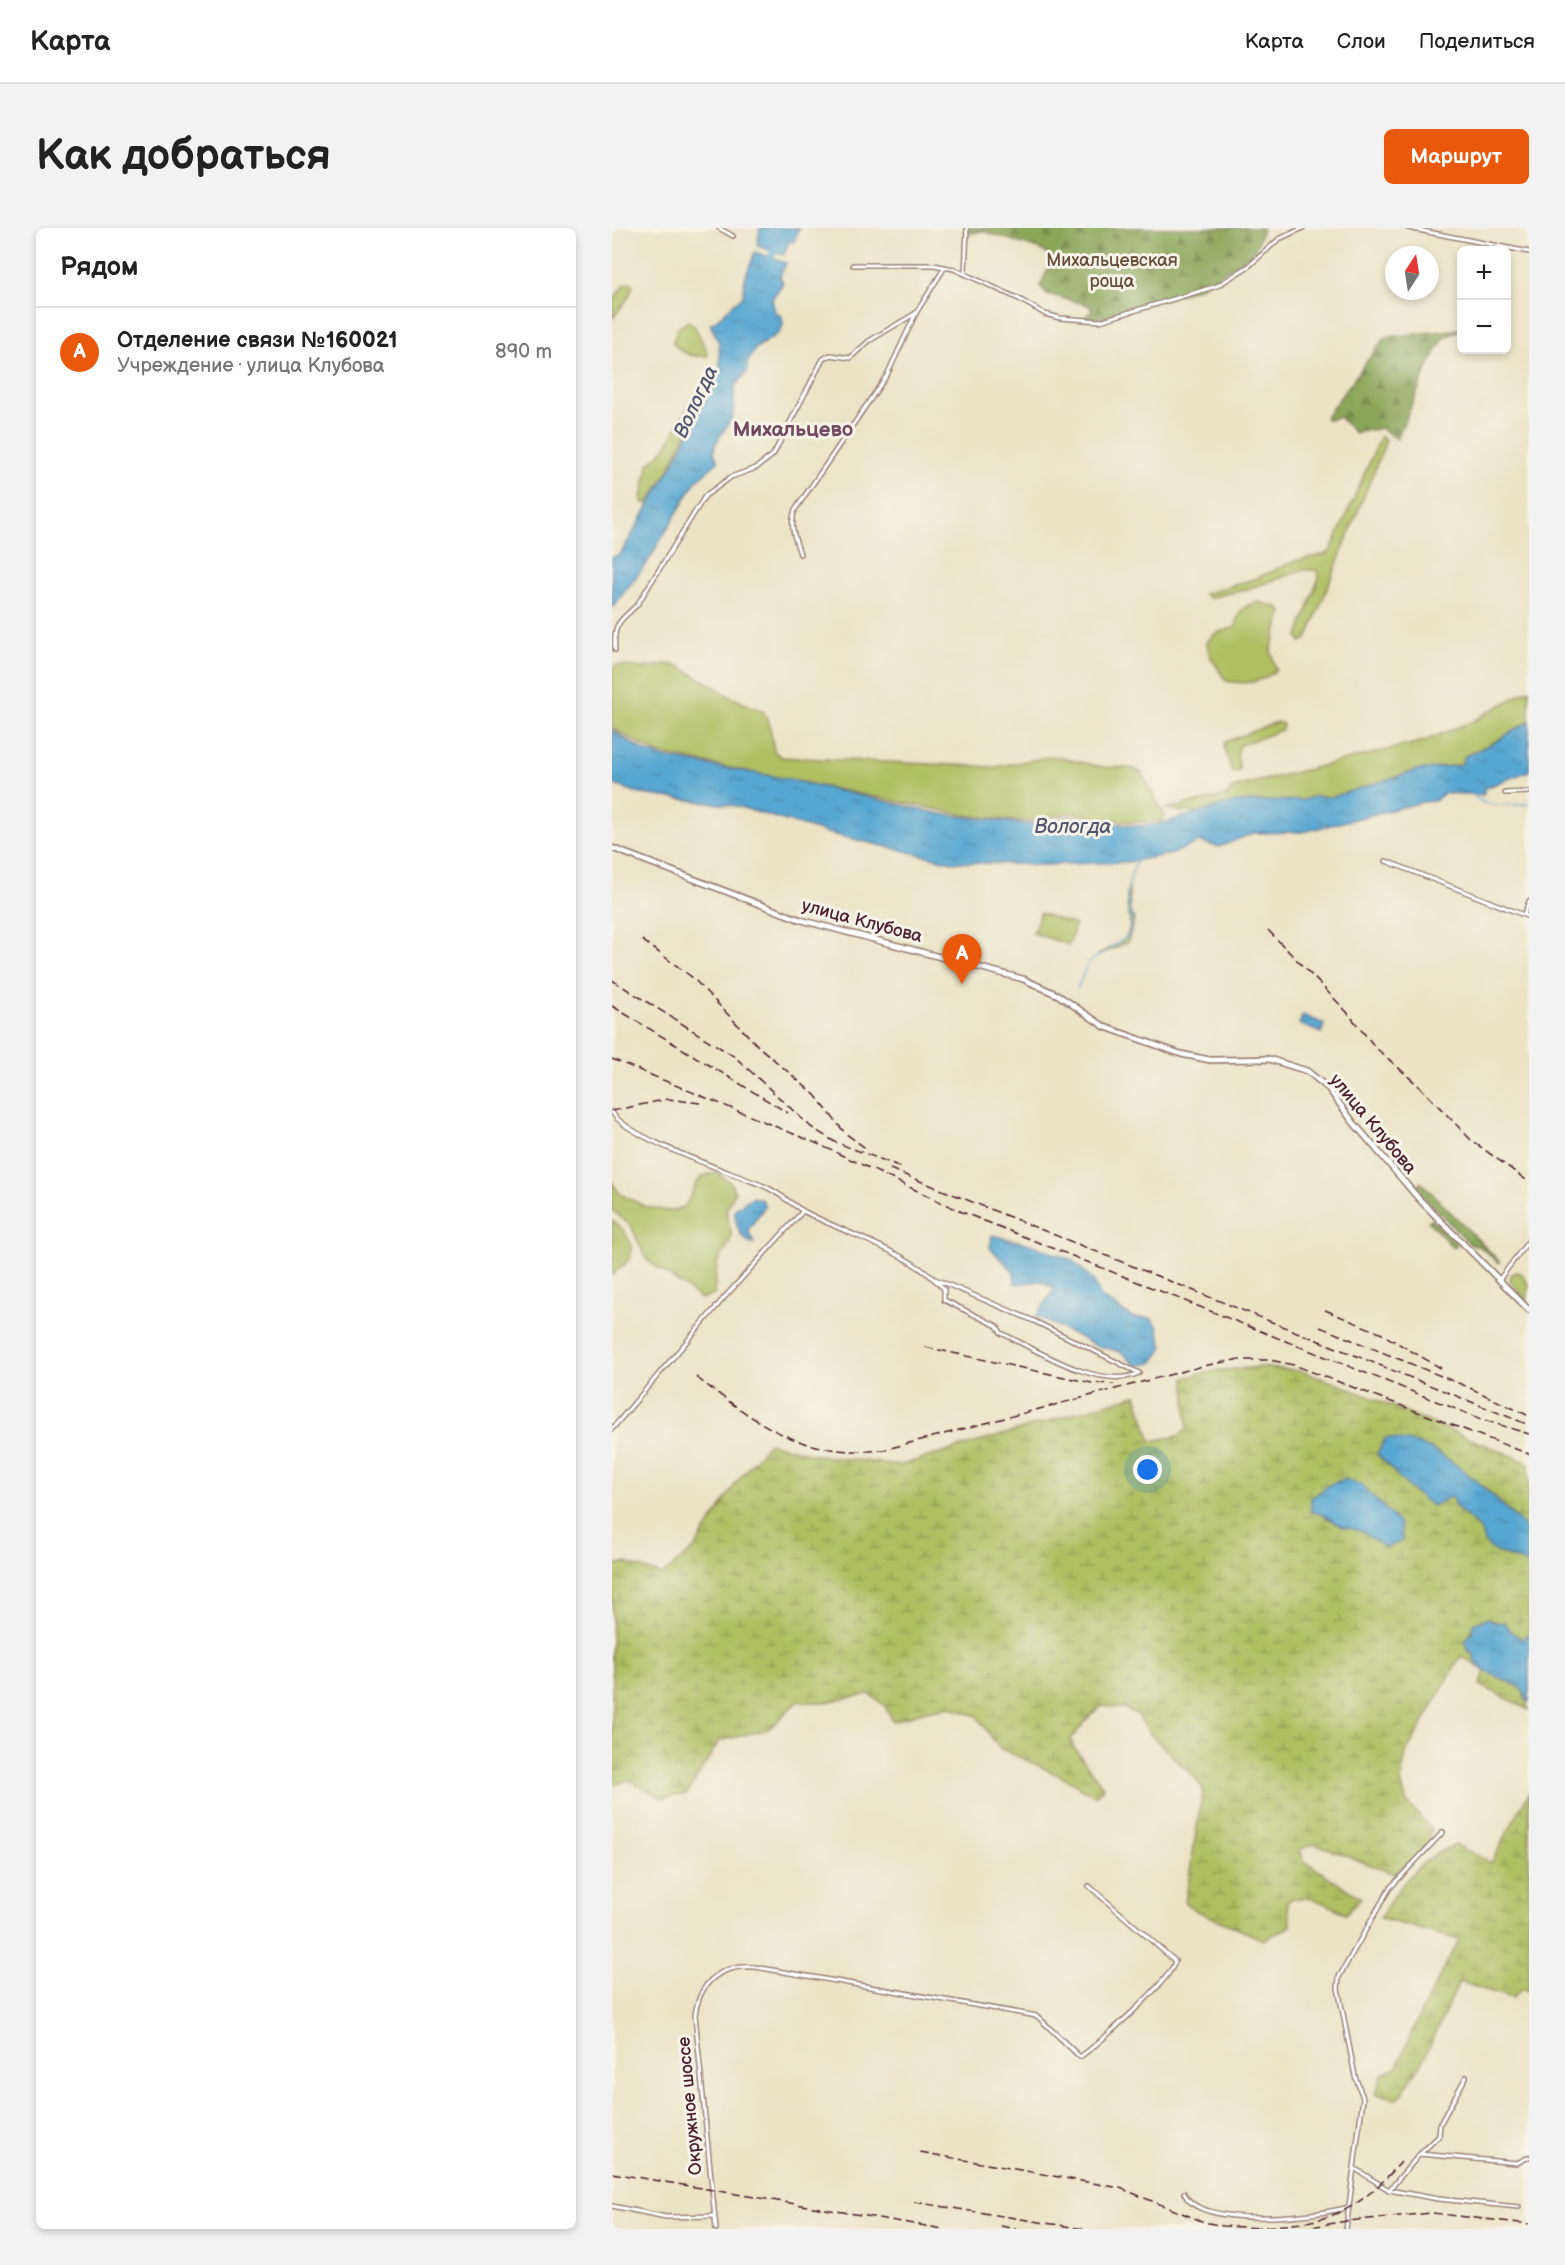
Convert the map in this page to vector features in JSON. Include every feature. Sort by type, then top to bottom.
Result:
[{"type":"main road","name":"улица Клубова","points":[[612,848],[812,923],[1023,979],[1054,992],[1105,1027],[1181,1054],[1210,1060],[1269,1059],[1306,1071],[1323,1083],[1409,1189],[1529,1310]]},
{"type":"street","points":[[719,228],[733,236]]},
{"type":"street","points":[[965,273],[967,228]]},
{"type":"street","points":[[853,265],[945,267],[965,273],[1045,314],[1059,318],[1100,321],[1217,286],[1249,266],[1279,239],[1304,228]]},
{"type":"street","points":[[1408,228],[1529,252]]},
{"type":"street","points":[[1441,233],[1443,228]]},
{"type":"street","points":[[800,554],[792,529],[791,520],[795,510],[887,375],[916,312],[945,267]]},
{"type":"street","points":[[615,650],[614,637],[620,618],[637,605],[705,495],[731,477],[756,468],[773,455],[823,359],[830,355],[850,358],[869,341],[916,312]]},
{"type":"street","points":[[1506,793],[1529,792]]},
{"type":"street","points":[[1386,861],[1529,917]]},
{"type":"street","points":[[1524,915],[1529,901]]},
{"type":"street","points":[[612,1112],[624,1126],[669,1148],[780,1193],[803,1211],[922,1269],[944,1289],[944,1300],[997,1326],[1001,1332],[1081,1372],[1128,1378],[1139,1373],[1034,1322],[935,1279]]},
{"type":"street","points":[[612,1429],[723,1299],[803,1211]]},
{"type":"street","points":[[1500,1280],[1529,1240]]},
{"type":"street","points":[[1346,2229],[1363,2098],[1355,2076],[1338,1988],[1339,1977],[1389,1889],[1443,1832]]},
{"type":"street","name":"Окружное шоссе","points":[[716,2229],[695,2015],[701,1991],[706,1983],[720,1972],[730,1968],[755,1967],[1037,2016],[1080,2057],[1099,2043],[1141,2002],[1173,1968],[1175,1961],[1089,1886]]},
{"type":"street","points":[[1389,2190],[1439,2136],[1440,2124],[1466,2077]]},
{"type":"street","points":[[1420,2154],[1517,2163],[1529,2157]]},
{"type":"street","points":[[1354,2168],[1389,2190],[1438,2199],[1519,2207]]},
{"type":"street","points":[[1184,2193],[1187,2202],[1198,2210],[1257,2222],[1305,2218],[1349,2206]]},
{"type":"street","points":[[612,2206],[666,2217],[714,2216]]},
{"type":"green space","name":"Михальцевская роща","points":[[965,228],[1263,228],[1254,253],[1200,287],[1098,318],[1084,318],[1092,311],[1089,305],[1047,294],[1040,286],[1053,259],[1041,250],[983,231],[967,234]]},
{"type":"green space","points":[[631,283],[633,286],[628,298],[612,319],[612,302],[624,284]]},
{"type":"green space","points":[[688,321],[695,327],[708,353],[707,356],[687,354],[673,342],[677,329]]},
{"type":"green space","points":[[1457,329],[1444,338],[1430,362],[1397,439],[1381,428],[1355,433],[1339,417],[1329,420],[1325,418],[1385,337]]},
{"type":"green space","points":[[711,383],[667,473],[648,504],[644,503],[642,497],[648,465],[666,447],[688,406],[705,386]]},
{"type":"green space","points":[[1381,436],[1386,440],[1384,446],[1307,639],[1301,642],[1298,636],[1319,577],[1317,570],[1304,570],[1248,589],[1209,598],[1204,594],[1257,578],[1295,561],[1326,554],[1331,550]]},
{"type":"green space","points":[[1259,602],[1278,607],[1282,612],[1271,650],[1276,670],[1265,678],[1253,682],[1226,681],[1209,654],[1207,642],[1216,633],[1236,627],[1242,610]]},
{"type":"green space","points":[[666,664],[679,666],[733,698],[763,711],[769,722],[774,751],[781,757],[995,767],[1052,756],[1103,767],[1132,768],[1141,772],[1165,816],[1161,821],[1129,822],[1068,813],[1040,821],[1014,821],[965,815],[656,753],[612,728],[612,667],[617,665],[643,668]]},
{"type":"green space","points":[[1529,689],[1529,721],[1493,743],[1465,756],[1461,765],[1418,770],[1332,797],[1315,796],[1303,800],[1236,802],[1196,813],[1164,809],[1225,796],[1235,787],[1424,741],[1473,721]]},
{"type":"green space","points":[[1276,722],[1283,724],[1282,730],[1240,745],[1237,755],[1240,771],[1232,772],[1224,748],[1225,742]]},
{"type":"green space","points":[[1129,886],[1130,912],[1134,919],[1128,942],[1097,956],[1122,941],[1128,932],[1130,926],[1127,899]]},
{"type":"green space","points":[[1040,913],[1075,925],[1069,945],[1033,933]]},
{"type":"green space","points":[[718,1173],[730,1182],[735,1192],[726,1210],[732,1237],[717,1264],[714,1295],[701,1299],[647,1260],[631,1226],[612,1210],[612,1182],[620,1194],[646,1207],[670,1211],[684,1207],[703,1176]]},
{"type":"green space","points":[[1421,1182],[1499,1263],[1479,1246],[1471,1245],[1418,1191],[1416,1187]]},
{"type":"green space","points":[[1432,1219],[1457,1241],[1456,1247],[1453,1248],[1428,1221]]},
{"type":"green space","points":[[612,1220],[625,1233],[631,1245],[631,1251],[627,1262],[612,1276]]},
{"type":"green space","points":[[1516,1272],[1521,1273],[1529,1284],[1527,1303],[1510,1281],[1511,1275]]},
{"type":"green space","points":[[1260,1367],[1301,1371],[1529,1463],[1529,1531],[1478,1482],[1449,1460],[1434,1452],[1415,1444],[1387,1438],[1377,1454],[1391,1467],[1452,1496],[1454,1505],[1481,1529],[1484,1542],[1494,1551],[1529,1564],[1529,1635],[1525,1635],[1525,1641],[1500,1623],[1487,1619],[1473,1624],[1467,1648],[1474,1653],[1475,1662],[1522,1689],[1529,1710],[1480,1685],[1485,1671],[1461,1656],[1406,1753],[1401,1780],[1406,1801],[1431,1829],[1429,1844],[1395,1874],[1314,1844],[1300,1849],[1304,1861],[1361,1898],[1345,1914],[1317,1900],[1302,1898],[1287,1901],[1291,1926],[1264,1940],[1195,1910],[1185,1903],[1203,1789],[1195,1778],[1151,1735],[1138,1715],[1124,1708],[1103,1706],[1091,1714],[1071,1739],[1074,1748],[1104,1788],[1095,1796],[1059,1775],[999,1748],[977,1716],[950,1707],[926,1711],[893,1721],[884,1705],[869,1694],[826,1702],[797,1702],[769,1729],[719,1741],[687,1794],[662,1798],[629,1780],[612,1785],[612,1565],[627,1563],[662,1575],[694,1549],[738,1480],[769,1443],[821,1456],[901,1465],[1136,1395],[1151,1441],[1178,1436],[1187,1428],[1185,1378],[1211,1371]],"holes":[[[1361,1485],[1400,1524],[1402,1541],[1386,1548],[1361,1531],[1343,1527],[1321,1514]]]},
{"type":"green space","points":[[1529,1792],[1529,1990],[1521,1990],[1512,1998],[1459,1982],[1422,2063],[1398,2099],[1376,2094],[1382,2074],[1396,2068],[1423,2008],[1459,1940],[1380,1918],[1394,1895],[1412,1874],[1422,1864],[1445,1849],[1457,1845],[1491,1863]]},
{"type":"water","points":[[760,228],[799,228],[794,242],[789,241],[784,255],[757,246]]},
{"type":"water","points":[[755,252],[786,263],[780,276],[783,283],[772,299],[775,312],[782,316],[783,325],[779,333],[756,348],[747,364],[747,372],[735,386],[733,416],[715,444],[714,452],[718,462],[696,481],[647,563],[612,608],[612,557],[620,555],[673,464],[720,370],[719,343],[710,324],[743,296],[745,278]]},
{"type":"water","points":[[1529,721],[1529,771],[1485,788],[1483,795],[1444,793],[1435,801],[1303,832],[1254,833],[1219,847],[1199,842],[1172,854],[1128,862],[1041,865],[952,862],[827,833],[736,806],[641,794],[612,784],[612,730],[644,751],[663,757],[783,778],[941,814],[1028,824],[1050,824],[1067,817],[1135,826],[1159,824],[1236,802],[1303,800],[1315,796],[1332,797],[1418,770],[1461,765],[1465,756],[1493,743]]},
{"type":"water","points":[[1303,1015],[1324,1024],[1321,1033],[1299,1024]]},
{"type":"water","points":[[752,1197],[762,1200],[765,1206],[748,1230],[754,1243],[740,1233],[735,1214],[735,1209]]},
{"type":"water","points":[[992,1235],[1030,1244],[1072,1260],[1093,1280],[1101,1297],[1133,1318],[1151,1318],[1158,1327],[1163,1348],[1152,1363],[1136,1366],[1121,1352],[1095,1345],[1036,1316],[1055,1289],[1041,1281],[1015,1284],[1014,1272],[990,1248]]},
{"type":"water","points":[[1386,1438],[1419,1444],[1434,1451],[1478,1482],[1529,1531],[1529,1564],[1494,1551],[1484,1542],[1480,1529],[1454,1505],[1452,1496],[1432,1506],[1410,1489],[1377,1454]]},
{"type":"water","points":[[1345,1479],[1361,1485],[1400,1524],[1402,1541],[1386,1548],[1361,1531],[1343,1527],[1321,1514],[1311,1512],[1311,1498],[1331,1484]]},
{"type":"water","points":[[1487,1618],[1496,1623],[1504,1622],[1509,1630],[1524,1641],[1525,1635],[1529,1635],[1529,1703],[1522,1690],[1485,1671],[1475,1660],[1474,1653],[1467,1650],[1465,1640],[1472,1633],[1473,1624]]},
{"type":"waterway","name":"Вологда","points":[[769,266],[780,228]]},
{"type":"waterway","points":[[1473,794],[1484,803],[1529,804]]},
{"type":"waterway","points":[[1077,989],[1088,963],[1129,936],[1132,919],[1128,905],[1128,890],[1137,860]]},
{"type":"railway","points":[[1268,930],[1346,1011],[1375,1047],[1420,1087],[1471,1140],[1529,1182]]},
{"type":"railway","points":[[642,940],[693,978],[758,1046],[815,1095],[845,1133],[868,1150]]},
{"type":"railway","points":[[612,980],[735,1057],[811,1127],[835,1142],[901,1167]]},
{"type":"railway","points":[[612,1006],[788,1113]]},
{"type":"railway","points":[[612,1059],[818,1144],[962,1212],[1481,1419],[1529,1434]]},
{"type":"railway","points":[[612,1111],[668,1099],[700,1103]]},
{"type":"railway","points":[[890,1169],[1529,1425]]},
{"type":"railway","points":[[1325,1310],[1380,1333],[1444,1370]]},
{"type":"railway","points":[[1320,1327],[1468,1387],[1529,1416]]},
{"type":"railway","points":[[925,1347],[1092,1383],[1114,1384]]},
{"type":"railway","points":[[696,1377],[761,1423],[782,1434],[828,1449],[854,1451],[883,1450],[1203,1366],[1235,1360],[1270,1360],[1294,1365],[1529,1454]]},
{"type":"railway","points":[[920,2152],[1120,2188],[1204,2222],[1223,2226],[1261,2228]]},
{"type":"railway","points":[[1252,2228],[1318,2220],[1335,2214],[1367,2196],[1401,2162]]},
{"type":"railway","points":[[612,2173],[943,2229]]},
{"type":"railway","points":[[914,2202],[1084,2229]]},
{"type":"railway","points":[[1299,2229],[1347,2221],[1432,2213],[1529,2224]]},
{"type":"railway","points":[[1001,2226],[1016,2229]]},
{"type":"place","name":"Отделение связи №160021","points":[[962,984]]},
{"type":"district","name":"Михальцево","points":[[793,429]]}]
